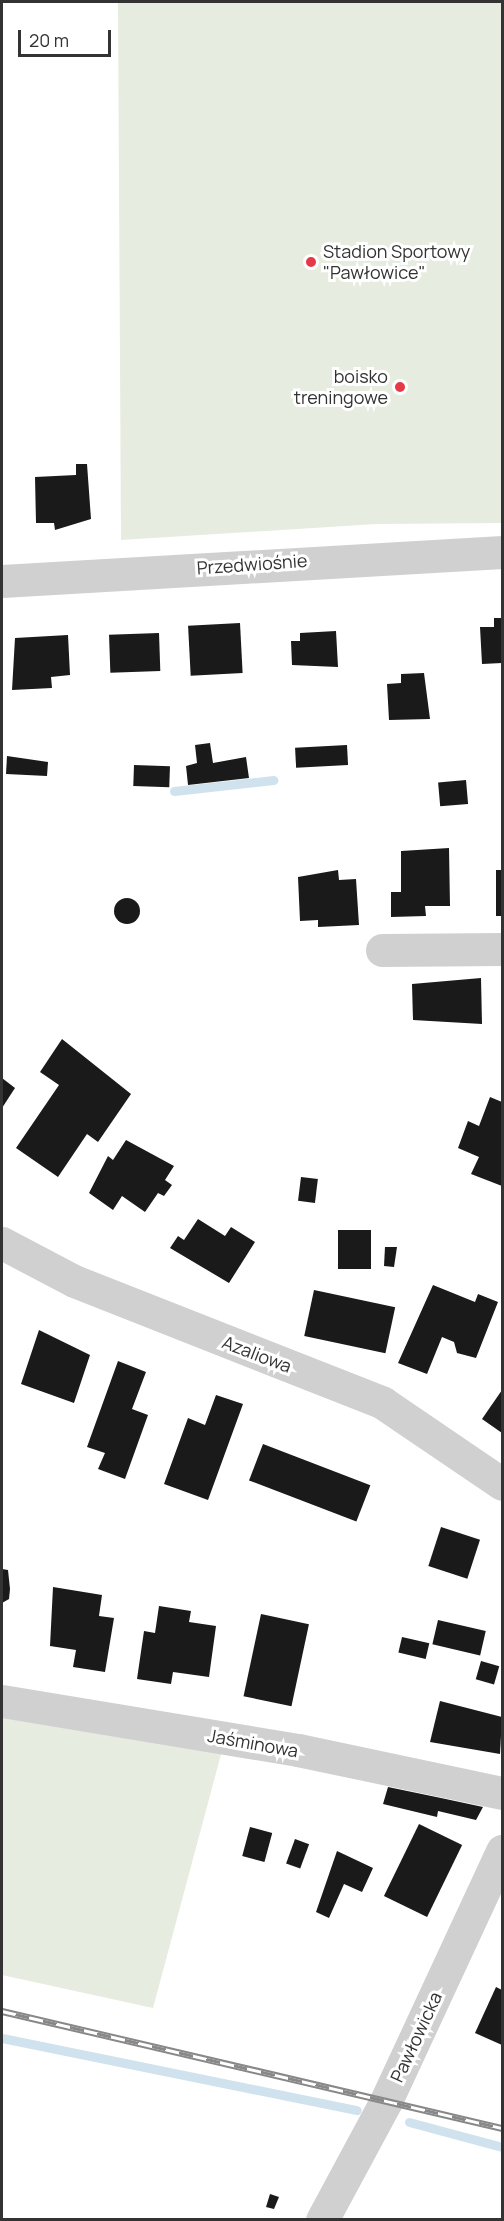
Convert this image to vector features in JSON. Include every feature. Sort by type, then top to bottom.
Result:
[{"type":"street","name":"Przedwiośnie","points":[[2,581],[502,552]]},
{"type":"street","points":[[382,950],[502,949]]},
{"type":"street","name":"Azaliowa","points":[[2,1243],[74,1281],[383,1403],[502,1484]]},
{"type":"street","name":"Jaśminowa","points":[[2,1701],[298,1750],[502,1792]]},
{"type":"street","name":"Pawłowicka","points":[[322,2220],[386,2101],[502,1851]]},
{"type":"shaded area","name":"Stadion Sportowy \"Pawłowice\"","points":[[118,2],[502,2],[502,523],[376,524],[121,540]]},
{"type":"shaded area","points":[[2,1716],[223,1747],[153,2008],[2,1975]]},
{"type":"building","points":[[76,464],[87,464],[91,519],[55,530],[54,523],[36,523],[35,477],[76,475]]},
{"type":"building","points":[[494,618],[502,618],[502,663],[482,664],[480,627],[494,627]]},
{"type":"building","points":[[240,623],[243,673],[191,676],[188,626]]},
{"type":"building","points":[[336,631],[338,667],[292,665],[291,641],[300,641],[300,633]]},
{"type":"building","points":[[159,633],[160,671],[110,673],[109,635]]},
{"type":"building","points":[[68,635],[70,675],[51,677],[52,688],[12,690],[15,638]]},
{"type":"building","points":[[424,673],[430,719],[389,720],[387,684],[401,683],[401,674]]},
{"type":"building","points":[[210,743],[213,763],[246,757],[249,778],[188,785],[186,766],[197,763],[195,745]]},
{"type":"building","points":[[347,745],[348,765],[296,768],[295,748]]},
{"type":"building","points":[[7,756],[48,762],[47,776],[6,774]]},
{"type":"building","points":[[134,765],[170,766],[169,787],[133,786]]},
{"type":"building","points":[[466,780],[468,804],[440,806],[438,782]]},
{"type":"building","points":[[449,848],[450,906],[425,906],[426,916],[391,917],[391,892],[401,892],[401,851]]},
{"type":"building","points":[[338,870],[339,880],[356,879],[359,925],[318,927],[318,920],[300,921],[298,877]]},
{"type":"building","points":[[496,870],[502,870],[502,916],[496,916]]},
{"type":"building","points":[[127,898],[136,902],[140,911],[136,920],[127,924],[118,920],[114,911],[118,902]]},
{"type":"building","points":[[481,978],[482,1024],[413,1020],[412,984]]},
{"type":"building","points":[[62,1039],[131,1094],[98,1142],[87,1134],[58,1177],[16,1148],[59,1085],[40,1072]]},
{"type":"building","points":[[2,1078],[15,1088],[2,1108]]},
{"type":"building","points":[[490,1097],[502,1102],[502,1186],[471,1174],[479,1157],[458,1148],[468,1121],[479,1126]]},
{"type":"building","points":[[126,1140],[174,1166],[165,1180],[172,1185],[164,1196],[158,1193],[145,1212],[122,1196],[113,1210],[89,1193],[108,1156],[113,1160]]},
{"type":"building","points":[[301,1177],[318,1179],[315,1203],[298,1201]]},
{"type":"building","points":[[198,1219],[225,1236],[231,1227],[255,1242],[229,1283],[170,1248],[178,1236],[184,1240]]},
{"type":"building","points":[[338,1230],[371,1230],[371,1269],[338,1269]]},
{"type":"building","points":[[385,1247],[397,1247],[394,1267],[384,1266]]},
{"type":"building","points":[[433,1285],[475,1302],[478,1294],[498,1302],[476,1358],[457,1353],[454,1342],[442,1337],[427,1374],[398,1363]]},
{"type":"building","points":[[314,1290],[395,1307],[385,1353],[304,1336]]},
{"type":"building","points":[[39,1330],[90,1355],[74,1403],[21,1384]]},
{"type":"building","points":[[118,1361],[146,1372],[132,1409],[148,1415],[125,1479],[98,1469],[105,1453],[87,1447]]},
{"type":"building","points":[[502,1390],[502,1433],[482,1419]]},
{"type":"building","points":[[216,1395],[243,1404],[208,1500],[164,1484],[188,1418],[205,1425]]},
{"type":"building","points":[[263,1444],[370,1485],[356,1522],[249,1480]]},
{"type":"building","points":[[441,1527],[480,1540],[467,1579],[428,1566]]},
{"type":"building","points":[[2,1569],[8,1570],[10,1589],[9,1599],[2,1603]]},
{"type":"building","points":[[53,1587],[102,1595],[99,1616],[114,1618],[105,1672],[73,1667],[76,1650],[50,1646]]},
{"type":"building","points":[[159,1606],[191,1611],[189,1622],[216,1626],[209,1677],[173,1672],[171,1684],[137,1679],[144,1631],[155,1633]]},
{"type":"building","points":[[261,1614],[309,1624],[291,1706],[244,1696]]},
{"type":"building","points":[[438,1620],[486,1631],[480,1655],[432,1644]]},
{"type":"building","points":[[402,1637],[429,1643],[426,1659],[398,1653]]},
{"type":"building","points":[[481,1661],[499,1666],[494,1685],[476,1679]]},
{"type":"building","points":[[440,1701],[502,1717],[500,1754],[430,1742]]},
{"type":"building","points":[[388,1787],[483,1807],[476,1820],[438,1811],[437,1817],[383,1804]]},
{"type":"building","points":[[419,1824],[462,1845],[427,1917],[384,1896]]},
{"type":"building","points":[[250,1827],[272,1833],[264,1862],[242,1856]]},
{"type":"building","points":[[295,1839],[309,1844],[300,1869],[286,1863]]},
{"type":"building","points":[[337,1851],[373,1868],[362,1892],[344,1884],[329,1918],[316,1912]]},
{"type":"building","points":[[496,1987],[502,1990],[502,2045],[475,2033]]},
{"type":"building","points":[[270,2194],[279,2197],[274,2209],[266,2207]]},
{"type":"waterway","points":[[174,791],[273,780]]},
{"type":"waterway","points":[[2,2038],[357,2110]]},
{"type":"waterway","points":[[409,2122],[502,2147]]},
{"type":"railway","points":[[2,2011],[502,2128]]},
{"type":"place","name":"Stadion Sportowy \"Pawłowice\"","points":[[311,262]]},
{"type":"place","name":"boisko treningowe","points":[[400,387]]}]
